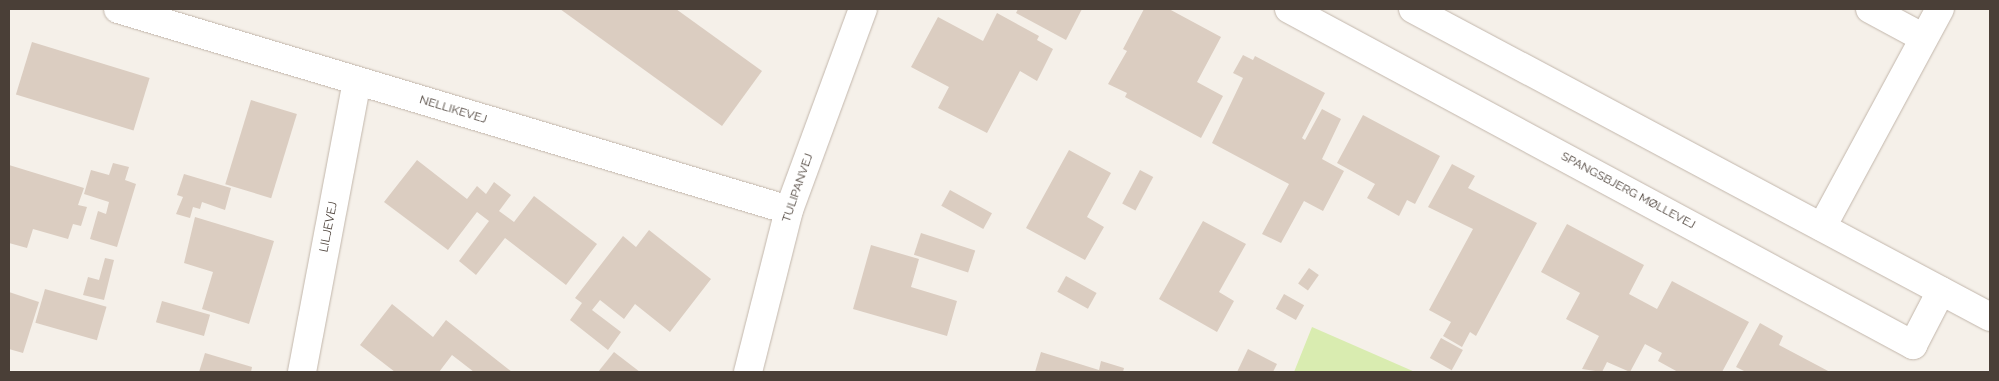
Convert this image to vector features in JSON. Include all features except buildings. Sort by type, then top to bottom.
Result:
[{"type":"street","name":"NELLIKEVEJ","points":[[118,9],[789,210]]},
{"type":"street","name":"TULIPANVEJ","points":[[748,372],[789,210],[864,9]]},
{"type":"street","name":"SPANGSBJERG MØLLEVEJ","points":[[1289,9],[1913,345],[1941,291]]},
{"type":"street","points":[[1413,9],[1990,317]]},
{"type":"street","points":[[1870,9],[1924,38]]},
{"type":"street","points":[[1822,227],[1940,9]]},
{"type":"street","name":"LILJEVEJ","points":[[302,372],[357,81]]},
{"type":"green space","points":[[1312,327],[1415,372],[1294,372]]}]
